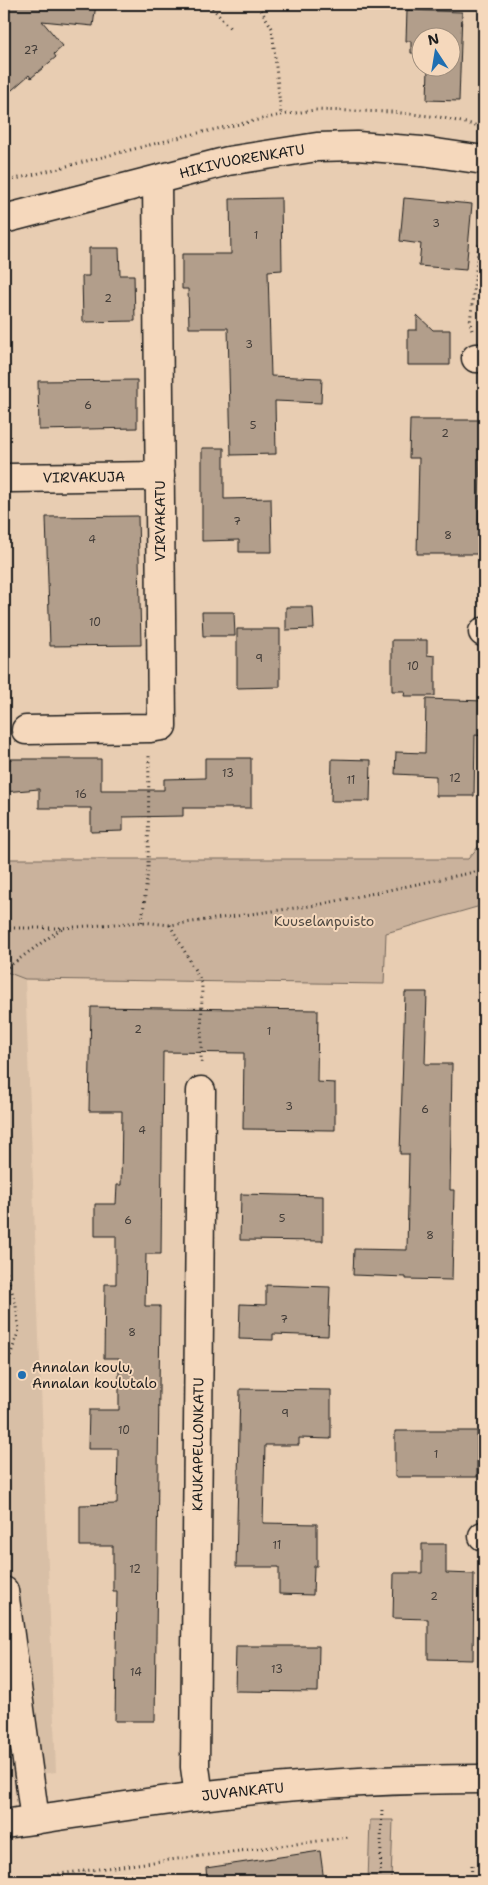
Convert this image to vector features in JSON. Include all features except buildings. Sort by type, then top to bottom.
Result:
[{"type":"street","name":"HIKIVUORENKATU","points":[[4,219],[228,161],[317,148],[357,146],[412,150],[484,160]]},
{"type":"street","name":"VIRVAKATU","points":[[150,728],[162,726],[157,180]]},
{"type":"street","name":"VIRVAKUJA","points":[[9,478],[160,476]]},
{"type":"street","points":[[26,730],[150,728]]},
{"type":"street","name":"KAUKAPELLONKATU","points":[[199,1796],[195,1767],[201,1091]]},
{"type":"street","points":[[4,1591],[36,1820]]},
{"type":"street","name":"JUVANKATU","points":[[4,1824],[199,1796],[314,1786],[431,1779],[484,1779]]},
{"type":"path","points":[[209,4],[230,28]]},
{"type":"path","points":[[261,10],[272,28],[281,115]]},
{"type":"path","points":[[479,242],[470,323],[480,358]]},
{"type":"path","points":[[142,922],[148,870],[150,728]]},
{"type":"path","points":[[4,928],[62,928],[142,922],[170,924],[318,905],[484,870]]},
{"type":"path","points":[[170,924],[202,983],[201,1091]]},
{"type":"path","points":[[4,970],[62,928]]},
{"type":"path","points":[[4,1264],[16,1306],[19,1330],[7,1365],[4,1366]]},
{"type":"path","points":[[380,1881],[382,1803]]},
{"type":"path","points":[[4,1881],[350,1837]]},
{"type":"path","points":[[471,1881],[472,1865]]},
{"type":"path","points":[[84,1871],[85,1881]]},
{"type":"shaded area","name":"Annalan koulu, Annalan koulutalo","points":[[4,971],[25,979],[56,1772],[4,1779]]},
{"type":"green space","name":"Kuuselanpuisto","points":[[484,840],[484,905],[386,933],[384,984],[25,979],[4,971],[4,859],[468,859]]},
{"type":"green space","points":[[370,1820],[393,1820],[391,1881],[368,1881]]},
{"type":"place","name":"Annalan koulu, Annalan koulutalo","points":[[22,1375]]}]
